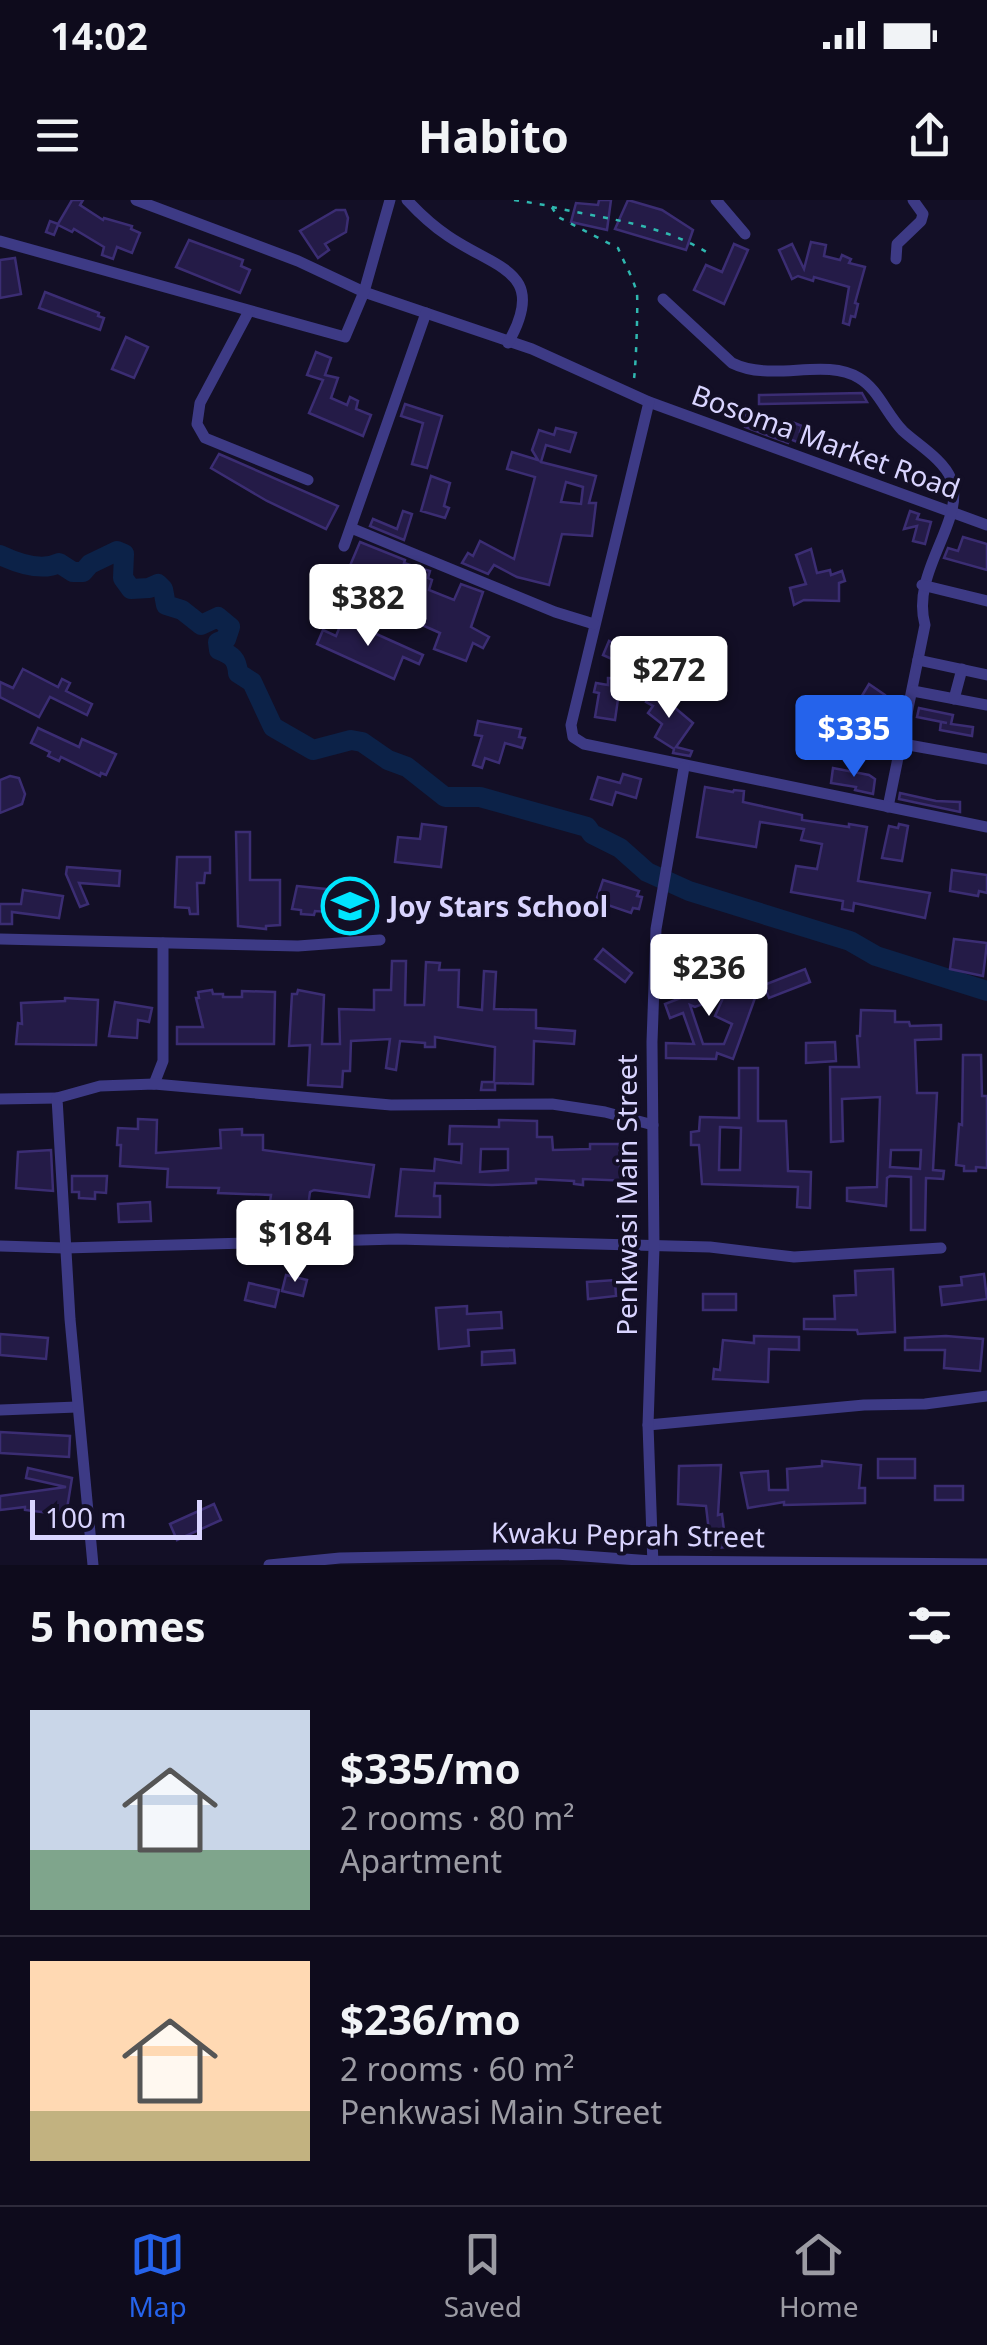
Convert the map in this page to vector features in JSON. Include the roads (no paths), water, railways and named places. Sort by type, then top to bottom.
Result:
[{"type":"street","name":"Bosoma Market Road","points":[[136,200],[298,261],[364,292],[532,349],[649,402],[950,514],[987,524]]},
{"type":"street","points":[[0,241],[345,337],[364,292],[390,200]]},
{"type":"street","points":[[406,200],[448,236],[507,269],[518,284],[523,312],[508,343]]},
{"type":"street","points":[[716,200],[745,234]]},
{"type":"street","points":[[896,259],[898,244],[921,221],[922,214],[913,200]]},
{"type":"street","points":[[663,299],[732,363],[746,370],[842,372],[859,378],[873,389],[893,420],[951,477],[954,492],[950,514],[922,585],[919,606],[924,625],[888,807]]},
{"type":"street","points":[[249,311],[200,403],[197,424],[204,438],[308,480]]},
{"type":"street","points":[[344,546],[426,313]]},
{"type":"street","points":[[649,402],[571,725],[573,737],[584,744],[684,767],[987,827]]},
{"type":"street","points":[[351,528],[555,612],[594,624]]},
{"type":"street","points":[[922,585],[987,601]]},
{"type":"street","points":[[918,660],[987,675]]},
{"type":"street","points":[[954,699],[962,670]]},
{"type":"street","points":[[913,692],[987,705]]},
{"type":"street","points":[[903,744],[987,758]]},
{"type":"street","name":"Penkwasi Main Street","points":[[652,1563],[648,1425],[654,1248],[656,930],[684,767]]},
{"type":"street","points":[[0,939],[298,946],[380,940]]},
{"type":"street","points":[[154,1084],[163,1061],[163,943]]},
{"type":"street","points":[[0,1098],[57,1098],[100,1086],[154,1084],[391,1105],[552,1104],[653,1125]]},
{"type":"street","points":[[57,1098],[77,1408],[93,1565]]},
{"type":"street","points":[[0,1246],[65,1248],[397,1239],[710,1248],[794,1257],[941,1248]]},
{"type":"street","points":[[648,1425],[987,1396]]},
{"type":"street","points":[[0,1410],[77,1408]]},
{"type":"street","name":"Kwaku Peprah Street","points":[[268,1565],[556,1554],[652,1563],[987,1564]]},
{"type":"waterway","points":[[0,555],[29,565],[45,567],[59,563],[73,572],[83,572],[90,564],[117,551],[124,554],[123,578],[131,589],[158,584],[166,605],[182,610],[201,625],[218,617],[230,627],[226,639],[218,642],[219,650],[233,658],[238,673],[252,682],[273,727],[313,750],[351,740],[362,742],[388,760],[407,767],[445,797],[480,797],[587,827],[647,872],[689,891],[850,941],[876,956],[987,991]]},
{"type":"place","name":"Joy Stars School","points":[[350,906]]}]
